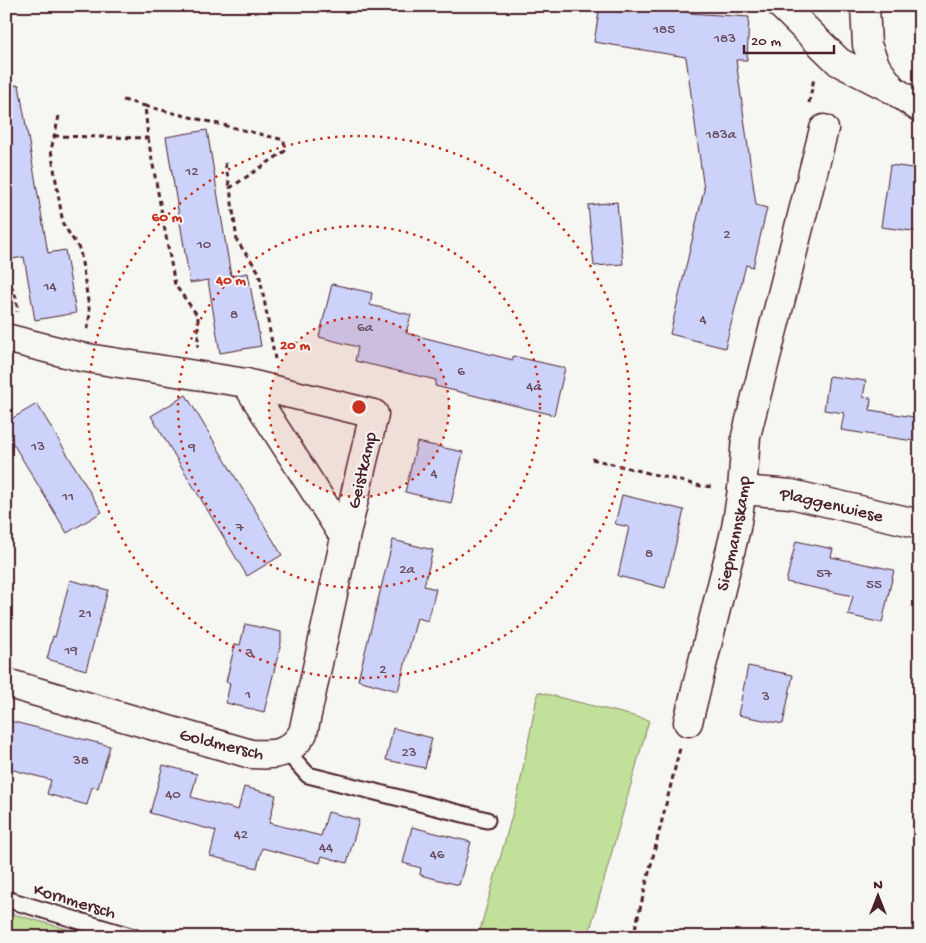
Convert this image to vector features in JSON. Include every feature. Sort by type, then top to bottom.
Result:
[{"type":"street","points":[[782,6],[839,62],[892,89],[920,108]]},
{"type":"street","points":[[865,6],[867,45],[876,67],[892,89]]},
{"type":"street","name":"Siepmannskamp","points":[[688,722],[736,528],[742,490],[746,436],[824,129]]},
{"type":"street","name":"Geistkamp","points":[[6,338],[81,357],[246,383],[374,414],[302,733],[296,743],[286,751]]},
{"type":"street","name":"Geistkamp","points":[[246,383],[345,538]]},
{"type":"street","name":"Plaggenwiese","points":[[742,490],[790,494],[920,524]]},
{"type":"street","name":"Goldmersch","points":[[6,683],[251,754],[272,755],[286,751]]},
{"type":"lane","name":"Goldmersch","points":[[286,751],[308,775],[487,820]]},
{"type":"lane","name":"Kornmersch","points":[[6,899],[134,937]]},
{"type":"path","points":[[123,100],[284,140],[285,151],[230,188]]},
{"type":"path","points":[[145,106],[148,138],[175,285],[198,316],[198,375]]},
{"type":"path","points":[[59,116],[51,150],[63,224],[80,250],[90,314],[81,357]]},
{"type":"path","points":[[54,136],[148,138]]},
{"type":"path","points":[[225,163],[237,241],[259,272],[281,392]]},
{"type":"path","points":[[592,459],[701,486]]},
{"type":"path","points":[[633,937],[676,762],[688,722]]},
{"type":"green space","points":[[538,692],[649,720],[588,937],[478,937],[518,794]]},
{"type":"green space","points":[[6,912],[96,937],[6,937]]},
{"type":"building","points":[[600,6],[691,6],[689,13],[749,17],[747,60],[736,60],[756,205],[767,208],[753,267],[746,265],[725,348],[670,334],[704,190],[686,57],[594,42]]},
{"type":"building","points":[[19,85],[48,253],[65,250],[76,313],[35,320],[24,257],[6,260],[6,86]]},
{"type":"building","points":[[207,130],[231,276],[248,273],[261,346],[220,353],[208,280],[190,283],[166,137]]},
{"type":"building","points":[[890,165],[920,169],[920,232],[881,227]]},
{"type":"building","points":[[617,202],[623,264],[594,266],[588,205]]},
{"type":"building","points":[[332,284],[372,293],[370,305],[411,315],[406,333],[513,360],[513,356],[565,368],[554,415],[435,386],[436,380],[355,361],[358,347],[319,337]]},
{"type":"building","points":[[829,376],[866,381],[863,397],[871,398],[870,410],[920,418],[920,442],[841,430],[844,413],[824,410]]},
{"type":"building","points":[[186,395],[282,555],[247,576],[151,416]]},
{"type":"building","points":[[37,404],[102,512],[67,533],[6,432],[6,422]]},
{"type":"building","points":[[417,442],[463,452],[451,503],[405,492]]},
{"type":"building","points":[[622,495],[684,510],[665,588],[618,576],[629,527],[615,524]]},
{"type":"building","points":[[393,540],[433,550],[424,586],[436,589],[428,621],[417,618],[398,691],[358,680]]},
{"type":"building","points":[[796,541],[833,549],[831,557],[894,570],[882,623],[848,615],[853,596],[786,582]]},
{"type":"building","points":[[70,580],[108,590],[86,670],[47,659],[53,636],[55,637]]},
{"type":"building","points":[[245,624],[281,632],[281,643],[264,712],[226,703],[230,683],[226,682],[235,644],[240,645]]},
{"type":"building","points":[[748,666],[793,675],[783,724],[738,715]]},
{"type":"building","points":[[6,720],[110,746],[98,788],[92,787],[87,805],[47,794],[51,780],[6,768]]},
{"type":"building","points":[[393,728],[432,738],[425,768],[386,760]]},
{"type":"building","points":[[163,765],[197,774],[191,797],[238,810],[244,787],[276,795],[269,823],[321,836],[328,812],[359,820],[347,863],[322,856],[320,863],[262,848],[257,868],[210,856],[216,831],[150,813]]},
{"type":"building","points":[[412,827],[471,842],[459,885],[420,875],[421,868],[403,863]]}]
